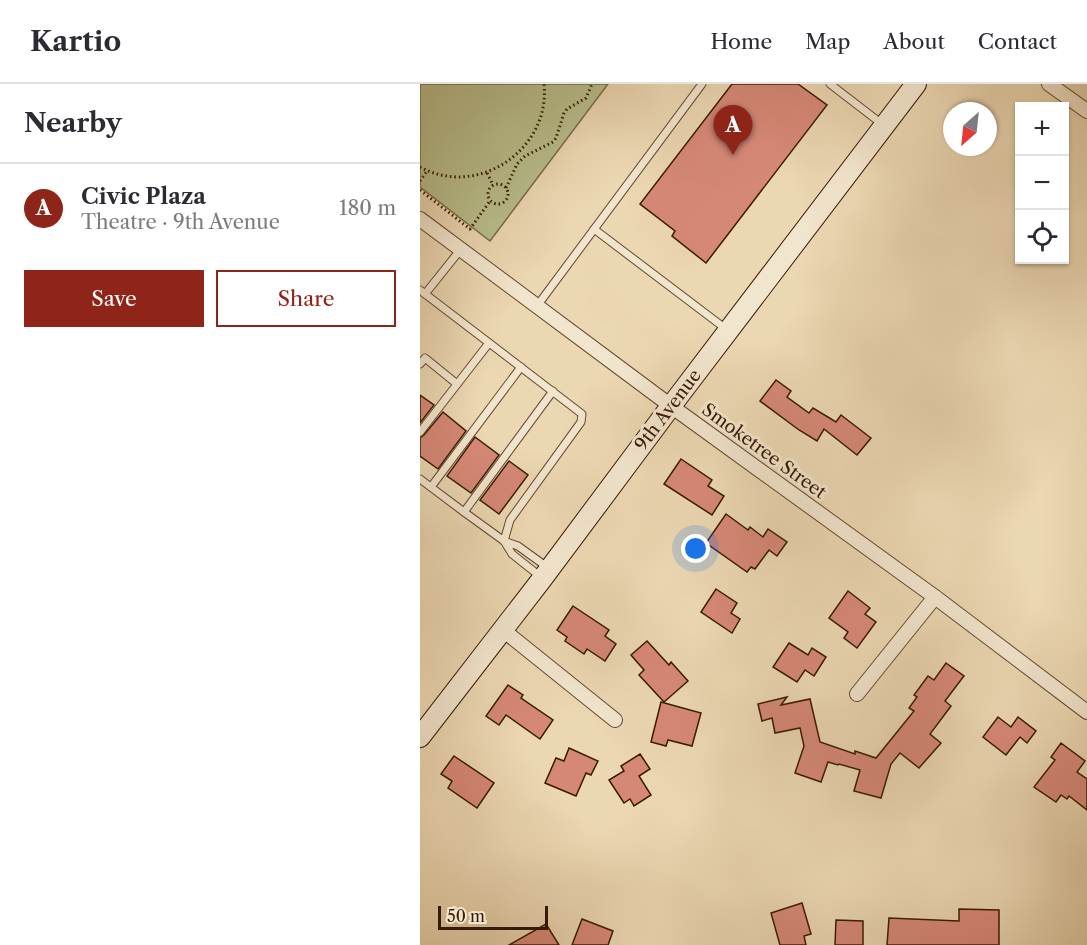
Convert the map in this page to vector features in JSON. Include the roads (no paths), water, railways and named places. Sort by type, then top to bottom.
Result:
[{"type":"street","name":"9th Avenue","points":[[420,737],[916,84]]},
{"type":"street","points":[[1049,84],[1087,111]]},
{"type":"street","name":"Smoketree Street","points":[[420,219],[671,406],[935,597],[1087,712]]},
{"type":"street","points":[[857,694],[935,597]]},
{"type":"street","points":[[503,630],[615,720]]},
{"type":"lane","points":[[537,306],[702,84]]},
{"type":"lane","points":[[830,84],[884,126]]},
{"type":"lane","points":[[594,229],[728,331]]},
{"type":"lane","points":[[461,249],[423,292],[582,414],[582,422],[510,520],[504,541],[512,554],[546,574]]},
{"type":"lane","points":[[420,432],[489,343]]},
{"type":"lane","points":[[422,359],[457,384]]},
{"type":"lane","points":[[431,487],[521,367]]},
{"type":"lane","points":[[464,512],[554,391]]},
{"type":"lane","points":[[420,479],[504,541],[518,546],[546,574]]},
{"type":"place","name":"Civic Plaza","points":[[733,155]]}]
